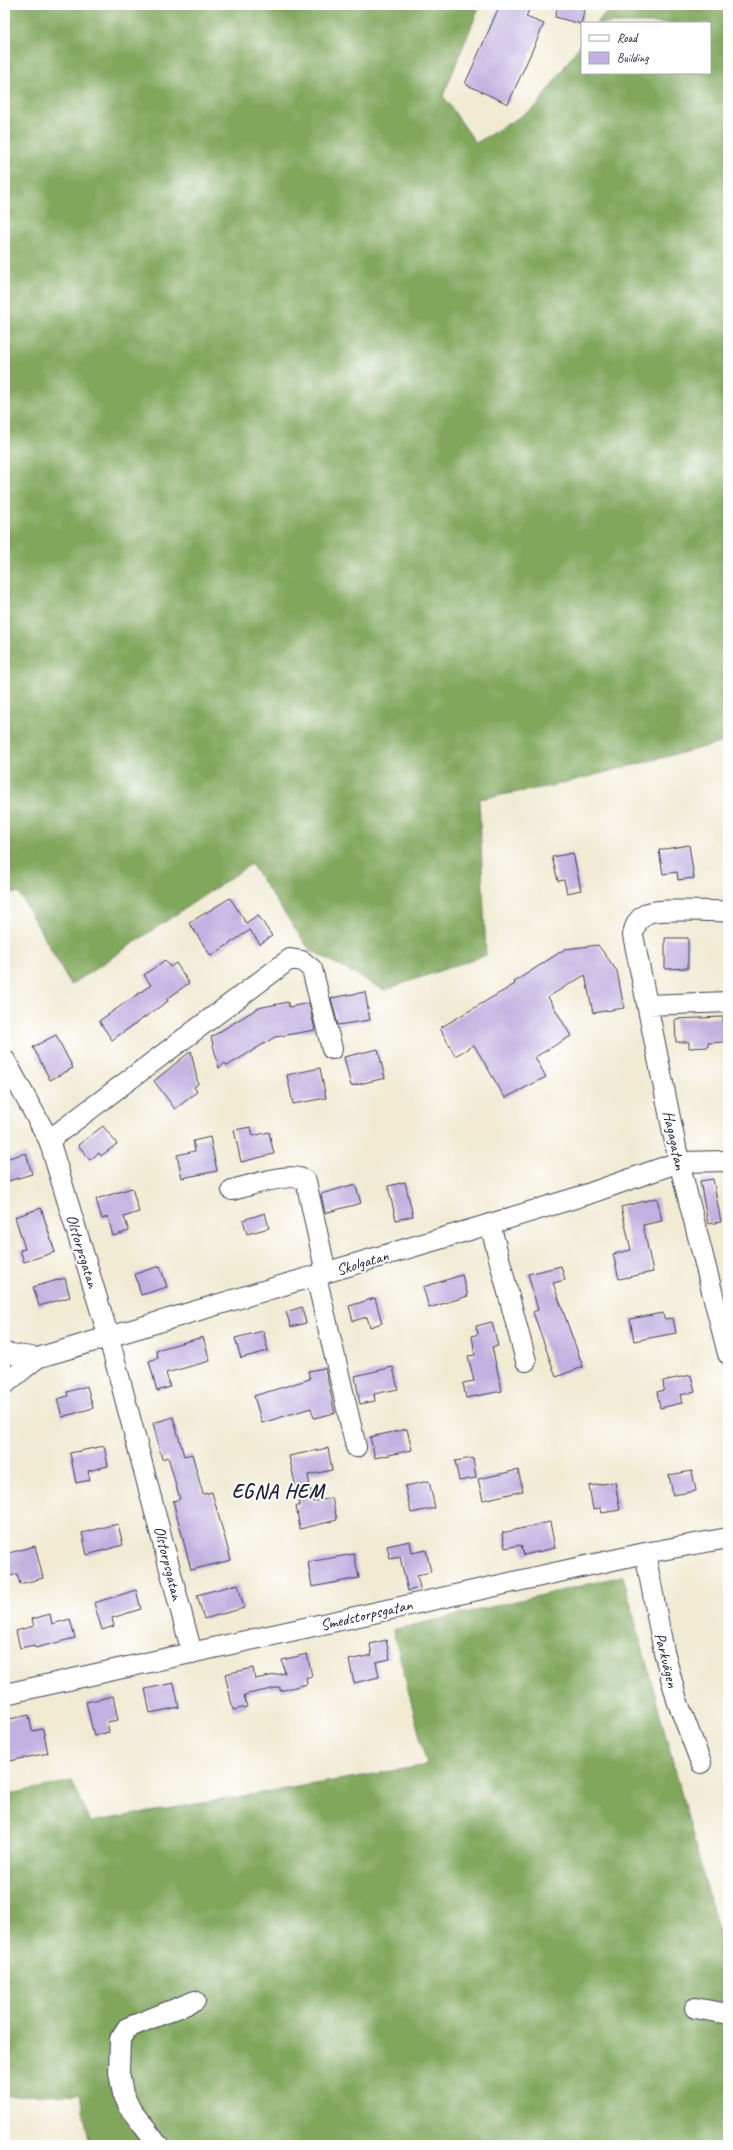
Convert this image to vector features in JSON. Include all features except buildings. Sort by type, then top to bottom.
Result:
[{"type":"street","name":"Hagagatan","points":[[727,1345],[679,1162],[633,935],[635,924],[641,917],[654,912],[728,911]]},
{"type":"street","points":[[49,1140],[290,959],[302,962],[312,969],[332,1049]]},
{"type":"street","points":[[647,1005],[728,1002]]},
{"type":"street","name":"Olstorpsgatan","points":[[5,1060],[49,1140],[109,1338],[192,1653]]},
{"type":"street","name":"Skolgatan","points":[[5,1384],[37,1358],[109,1338],[490,1224],[679,1162],[728,1161]]},
{"type":"street","points":[[232,1190],[291,1176],[301,1177],[306,1181],[321,1274],[356,1447]]},
{"type":"street","points":[[490,1224],[526,1362]]},
{"type":"street","points":[[5,1353],[37,1358]]},
{"type":"street","name":"Smedstorpsgatan","points":[[5,1694],[645,1553],[728,1538]]},
{"type":"street","name":"Parkvägen","points":[[645,1553],[664,1652],[677,1700],[700,1763]]},
{"type":"street","points":[[158,2145],[131,2110],[123,2094],[119,2073],[120,2039],[127,2028],[195,2002]]},
{"type":"street","points":[[695,2008],[728,2014]]},
{"type":"green space","points":[[5,5],[480,5],[443,96],[476,143],[536,107],[581,43],[581,74],[711,74],[711,22],[597,22],[613,5],[728,5],[728,741],[551,786],[479,799],[486,955],[384,990],[309,949],[251,864],[71,985],[19,893],[5,893]]},
{"type":"green space","points":[[623,1576],[718,1930],[728,1938],[728,2145],[90,2145],[80,2094],[5,2096],[5,1795],[72,1781],[90,1822],[427,1765],[393,1630]]},
{"type":"district","name":"EGNA HEM","points":[[278,1491]]}]
